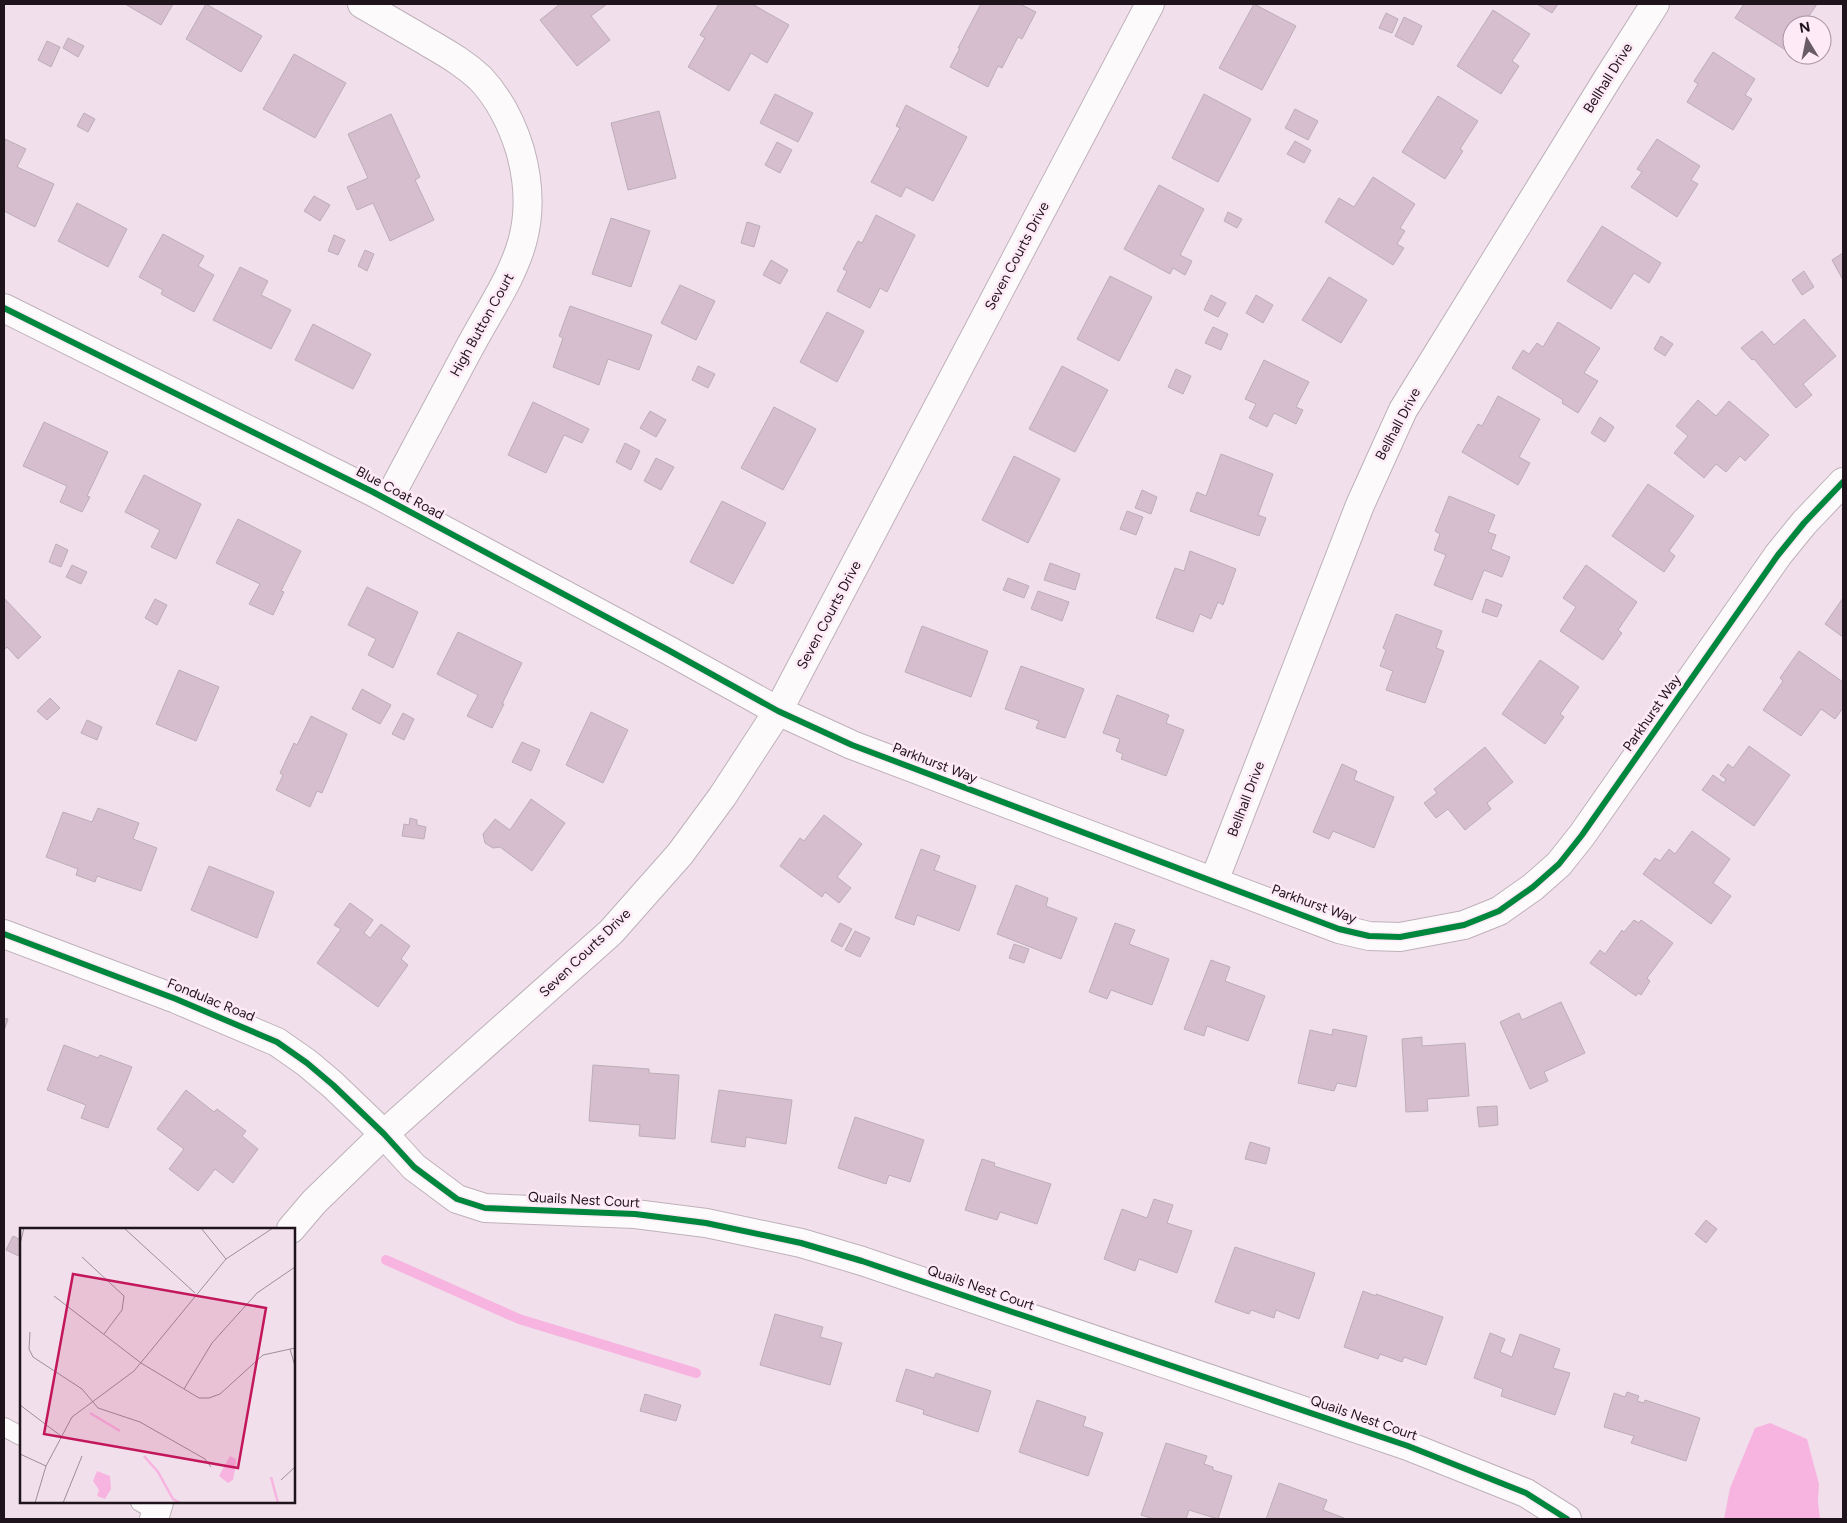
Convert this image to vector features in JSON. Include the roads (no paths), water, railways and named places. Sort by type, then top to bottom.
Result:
[{"type":"street","name":"High Button Court","points":[[362,4],[462,63],[481,80],[497,100],[509,122],[524,167],[528,197],[527,227],[520,251],[508,280],[468,350],[388,500]]},
{"type":"street","name":"Seven Courts Drive","points":[[292,1228],[314,1202],[384,1134],[611,932],[680,854],[722,797],[778,711],[1150,4]]},
{"type":"street","name":"Bellhall Drive","points":[[1214,881],[1360,505],[1403,410],[1608,78],[1656,4]]},
{"type":"street","name":"Blue Coat Road","points":[[4,308],[388,500],[778,711]]},
{"type":"street","name":"Parkhurst Way","points":[[778,711],[852,745],[1339,929],[1369,936],[1400,937],[1428,933],[1464,925],[1499,911],[1533,887],[1559,864],[1582,835],[1778,555],[1804,523],[1843,482]]},
{"type":"street","name":"Fondulac Road","points":[[4,934],[176,999],[278,1042],[326,1079],[384,1134]]},
{"type":"street","name":"Quails Nest Court","points":[[384,1134],[414,1167],[457,1199],[486,1208],[635,1214],[697,1222],[801,1243],[862,1260],[1408,1446],[1526,1493],[1567,1519]]},
{"type":"lane","points":[[4,1427],[20,1435]]},
{"type":"waterway","points":[[386,1260],[519,1319],[696,1373]]}]
